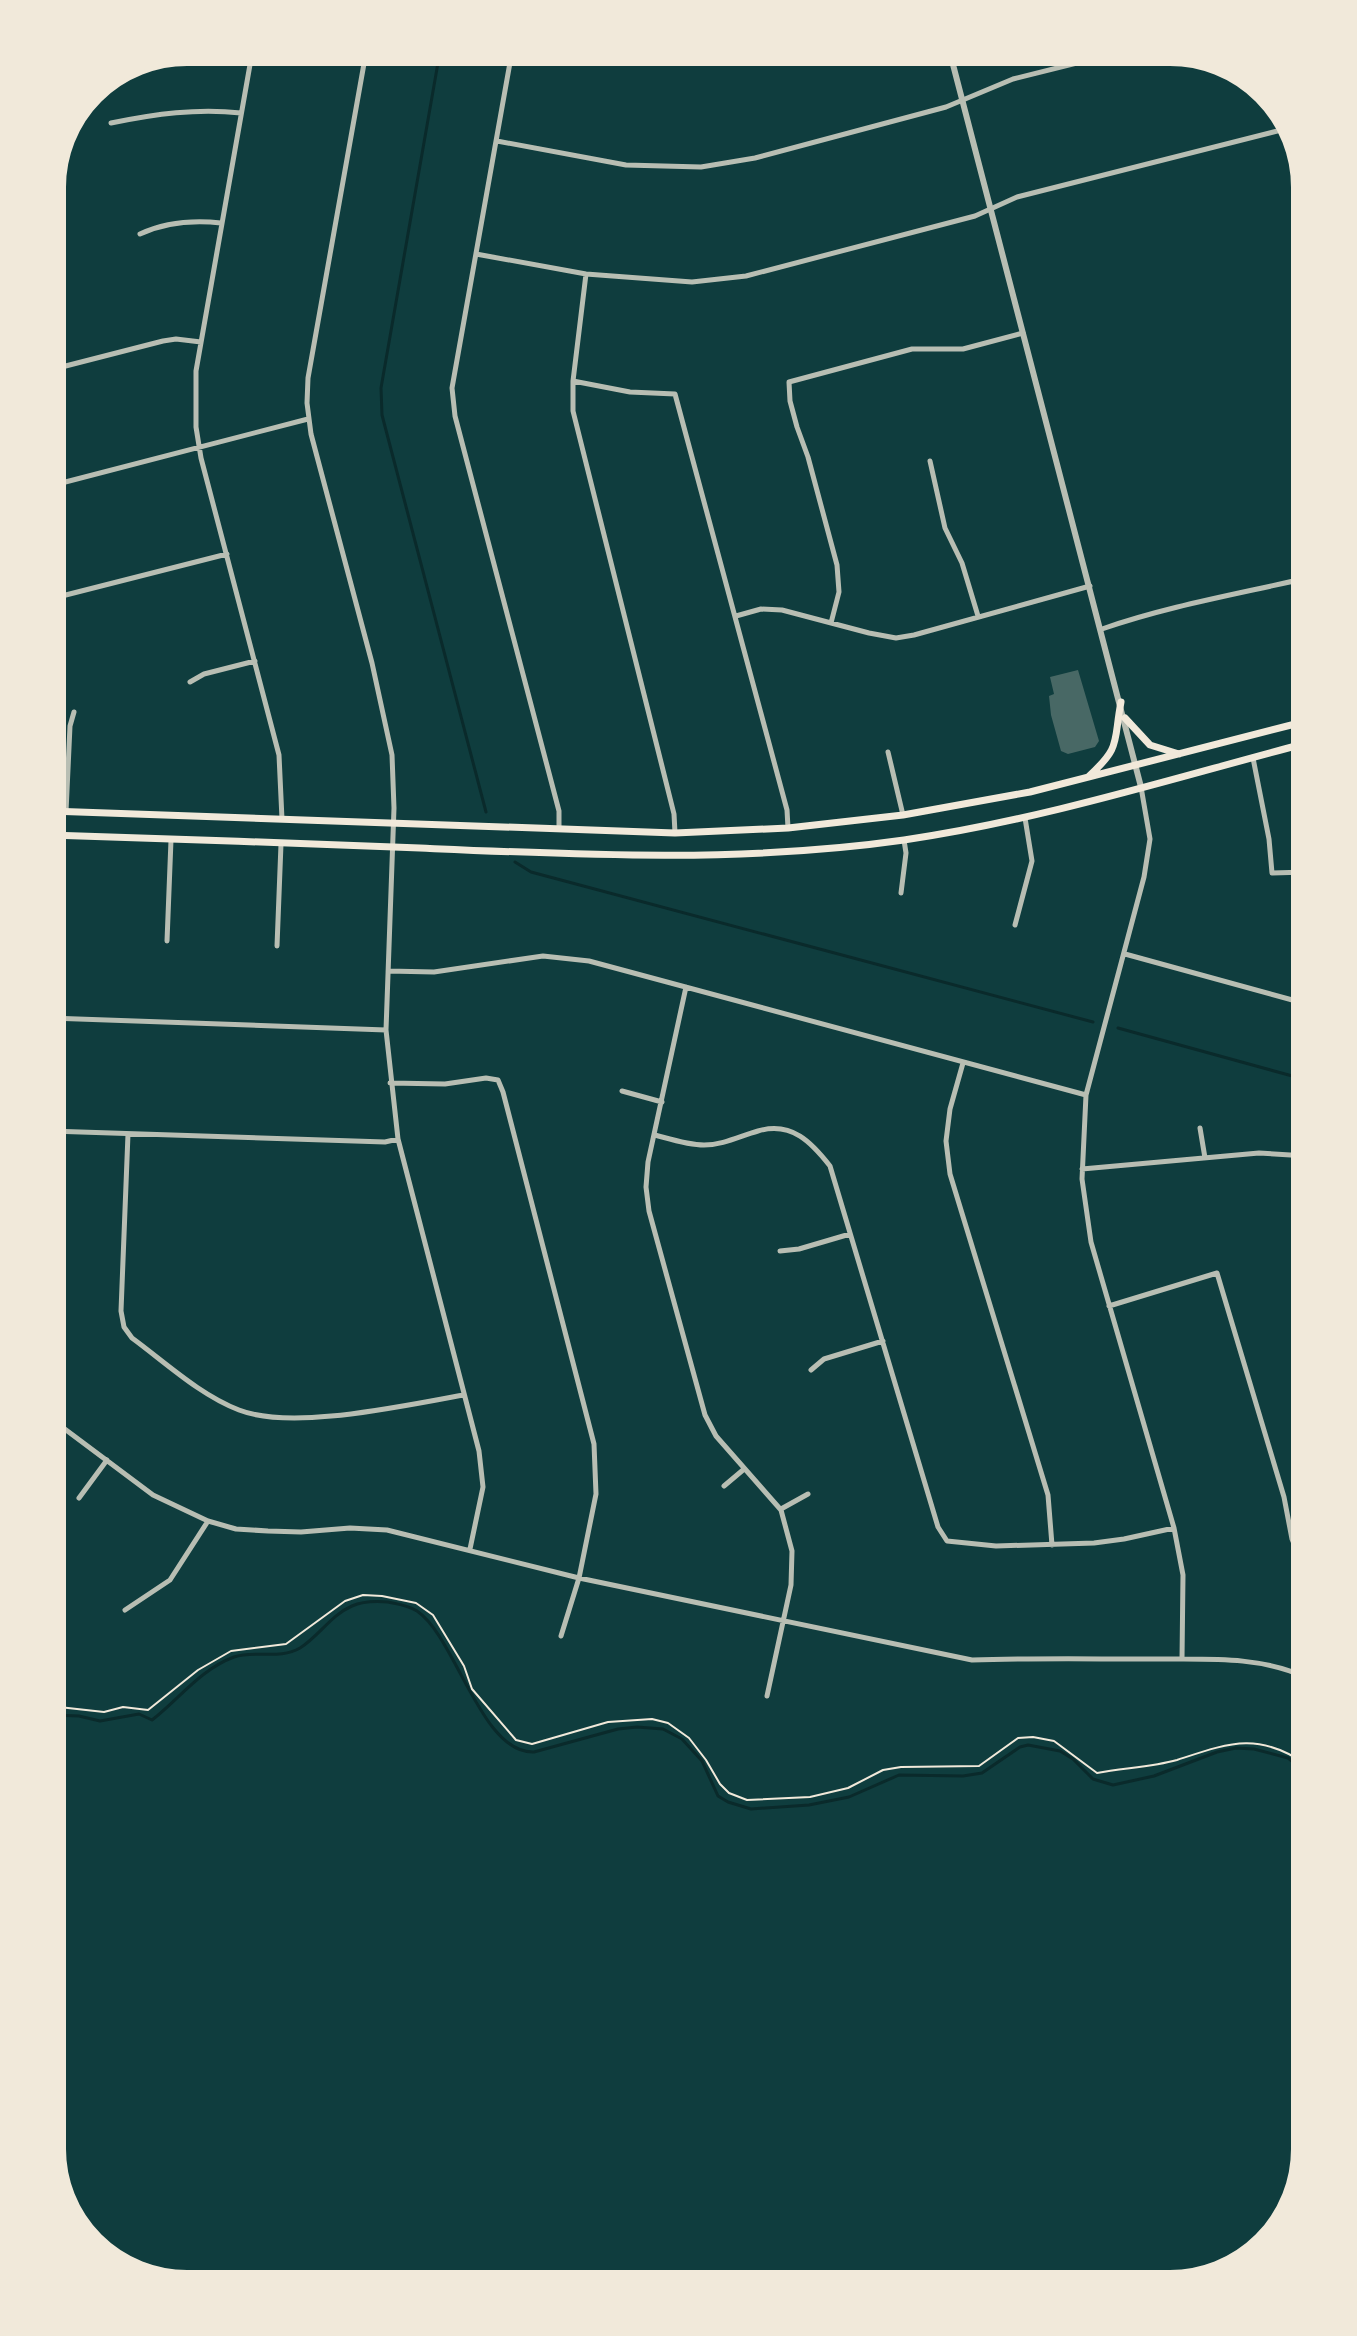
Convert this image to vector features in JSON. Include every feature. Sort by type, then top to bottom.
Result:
[{"type":"main road","points":[[1086,779],[1111,755],[1121,702]]},
{"type":"main road","points":[[1125,718],[1150,745],[1181,754]]},
{"type":"main road","points":[[66,812],[675,833],[788,828],[975,803],[1086,779],[1293,725]]},
{"type":"main road","points":[[64,836],[690,856],[806,850],[904,840],[1025,818],[1293,747]]},
{"type":"street","points":[[250,64],[201,342],[195,396],[199,446],[279,755],[282,819]]},
{"type":"street","points":[[364,64],[308,378],[308,419],[372,663],[392,755],[393,847],[386,1030],[390,1083],[398,1139],[479,1451],[483,1487],[470,1549]]},
{"type":"street","points":[[510,64],[452,388],[455,416],[559,811],[559,829]]},
{"type":"street","points":[[953,64],[1121,702],[1150,839],[1125,954],[1086,1095],[1082,1169],[1091,1242],[1174,1528],[1183,1575],[1182,1659]]},
{"type":"street","points":[[497,141],[626,165],[701,167],[755,158],[946,107],[1013,79],[1073,64]]},
{"type":"street","points":[[111,123],[166,112],[219,110],[241,113]]},
{"type":"street","points":[[476,254],[586,274],[692,282],[746,276],[975,216],[1017,197],[1279,131]]},
{"type":"street","points":[[140,234],[158,225],[221,223]]},
{"type":"street","points":[[586,274],[573,381],[573,411],[674,814],[675,833]]},
{"type":"street","points":[[831,623],[839,592],[837,565],[790,401],[789,382],[912,349],[963,349],[1023,333]]},
{"type":"street","points":[[64,366],[163,341],[201,342]]},
{"type":"street","points":[[573,381],[630,392],[675,394],[787,810],[788,828]]},
{"type":"street","points":[[64,482],[308,419]]},
{"type":"street","points":[[930,461],[945,528],[966,575],[978,616]]},
{"type":"street","points":[[64,595],[227,554]]},
{"type":"street","points":[[1102,629],[1151,612],[1191,606],[1293,581]]},
{"type":"street","points":[[736,616],[761,609],[782,610],[896,638],[1090,586]]},
{"type":"street","points":[[190,682],[204,674],[255,661]]},
{"type":"street","points":[[66,812],[70,726],[74,712]]},
{"type":"street","points":[[888,752],[903,815]]},
{"type":"street","points":[[1253,758],[1269,839],[1272,873],[1293,872]]},
{"type":"street","points":[[1015,925],[1032,861],[1025,818]]},
{"type":"street","points":[[167,941],[171,840]]},
{"type":"street","points":[[901,893],[906,853],[904,840]]},
{"type":"street","points":[[277,946],[281,844]]},
{"type":"street","points":[[1125,954],[1293,1000]]},
{"type":"street","points":[[388,971],[434,972],[543,956],[589,961],[1086,1095]]},
{"type":"street","points":[[686,987],[648,1162],[646,1187],[649,1211],[705,1415],[716,1436],[743,1470],[781,1510],[792,1551],[791,1585],[767,1696]]},
{"type":"street","points":[[64,1018],[386,1030]]},
{"type":"street","points":[[963,1063],[950,1109],[946,1141],[950,1174],[1048,1495],[1052,1545]]},
{"type":"street","points":[[390,1083],[445,1084],[486,1078],[498,1080],[503,1092],[594,1444],[596,1494],[579,1578],[561,1636]]},
{"type":"street","points":[[622,1091],[662,1102]]},
{"type":"street","points":[[1200,1128],[1205,1158]]},
{"type":"street","points":[[655,1135],[703,1145],[731,1140],[762,1129],[790,1131],[811,1142],[830,1166],[941,1535],[954,1543],[1052,1545],[1124,1539],[1174,1528]]},
{"type":"street","points":[[64,1132],[385,1142],[398,1139]]},
{"type":"street","points":[[128,1134],[121,1311],[124,1327],[132,1338],[240,1411],[277,1418],[316,1418],[464,1395]]},
{"type":"street","points":[[1082,1169],[1259,1153],[1293,1155]]},
{"type":"street","points":[[780,1251],[799,1249],[850,1234]]},
{"type":"street","points":[[1109,1306],[1217,1273],[1284,1497],[1293,1541]]},
{"type":"street","points":[[811,1370],[824,1359],[883,1341]]},
{"type":"street","points":[[64,1428],[153,1495],[208,1521],[236,1529],[301,1532],[350,1528],[387,1530],[579,1578],[972,1660],[1182,1659],[1273,1665],[1293,1673]]},
{"type":"street","points":[[79,1498],[107,1460]]},
{"type":"street","points":[[724,1486],[743,1470]]},
{"type":"street","points":[[781,1510],[808,1494]]},
{"type":"street","points":[[125,1610],[170,1580],[208,1521]]},
{"type":"path","points":[[64,1708],[104,1712],[123,1707],[148,1710],[198,1670],[231,1651],[286,1644],[345,1601],[373,1595],[416,1603],[433,1615],[464,1666],[472,1689],[516,1740],[532,1744],[608,1722],[652,1719],[668,1723],[689,1738],[729,1793],[747,1800],[810,1797],[848,1788],[883,1770],[901,1767],[979,1766],[1018,1738],[1054,1741],[1097,1773],[1176,1760],[1222,1745],[1253,1741],[1293,1756]]},
{"type":"building","points":[[1078,670],[1099,741],[1095,747],[1068,754],[1061,751],[1051,715],[1049,696],[1054,694],[1050,677]]},
{"type":"waterway","points":[[438,64],[381,388],[382,415],[486,812]]},
{"type":"waterway","points":[[515,862],[531,872],[1093,1022]]},
{"type":"waterway","points":[[1118,1028],[1293,1076]]},
{"type":"waterway","points":[[64,1715],[100,1721],[139,1714],[152,1720],[222,1662],[242,1655],[292,1652],[352,1606],[383,1602],[414,1609],[431,1625],[484,1715],[515,1748],[534,1752],[618,1729],[663,1729],[682,1739],[702,1761],[718,1796],[751,1809],[809,1805],[849,1797],[899,1775],[963,1776],[982,1773],[1020,1747],[1028,1745],[1060,1751],[1093,1779],[1113,1785],[1154,1776],[1236,1748],[1254,1749],[1293,1762]]}]
